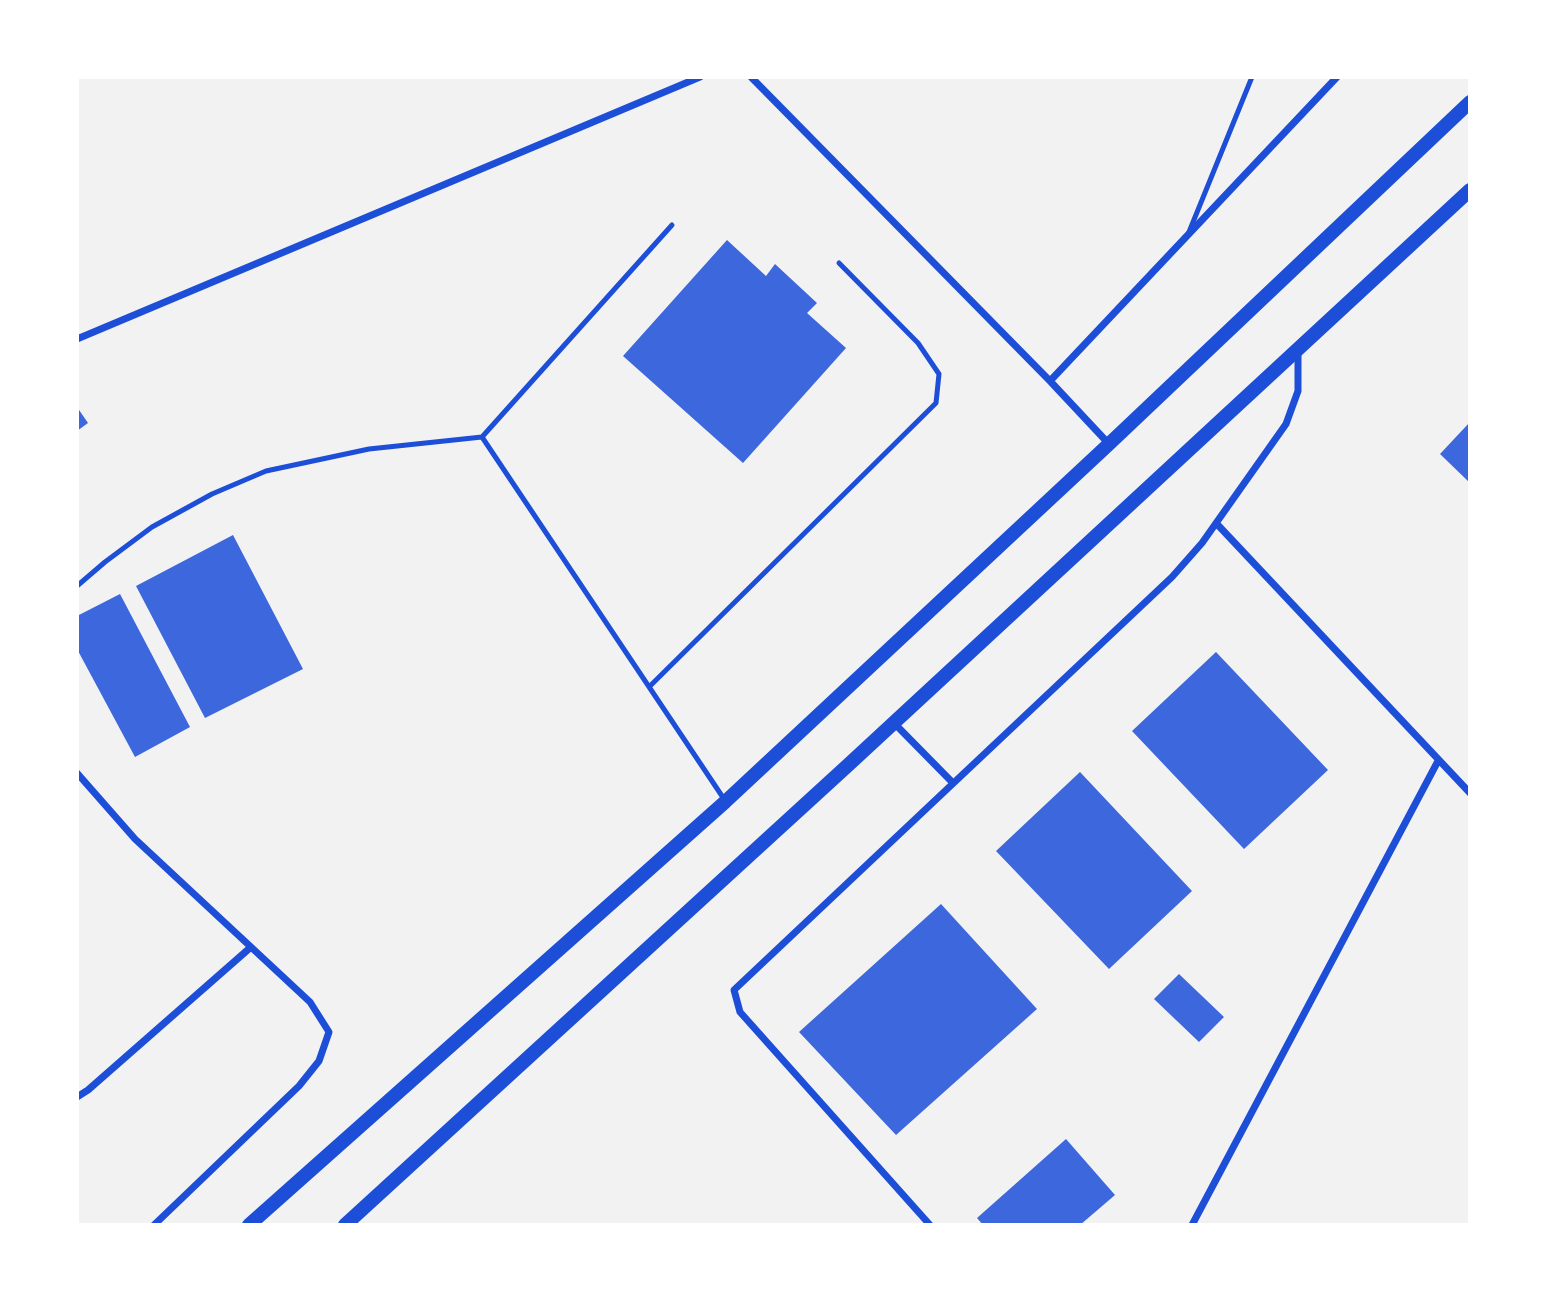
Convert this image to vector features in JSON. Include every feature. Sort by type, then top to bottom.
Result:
[{"type":"main road","points":[[249,1225],[725,802],[1470,102]]},
{"type":"main road","points":[[345,1225],[894,723],[1470,190]]},
{"type":"street","points":[[77,339],[700,77]]},
{"type":"street","points":[[751,77],[1109,444]]},
{"type":"street","points":[[1050,381],[1337,77]]},
{"type":"street","points":[[930,1225],[740,1013],[734,990],[1172,577],[1202,543],[1286,424],[1298,391],[1298,349]]},
{"type":"street","points":[[1216,523],[1470,793]]},
{"type":"street","points":[[894,723],[953,783]]},
{"type":"street","points":[[1192,1225],[1438,761]]},
{"type":"street","points":[[77,773],[135,839],[310,1002],[329,1032],[319,1061],[299,1086],[153,1225]]},
{"type":"street","points":[[77,1097],[251,947]]},
{"type":"lane","points":[[1186,238],[1252,77]]},
{"type":"lane","points":[[77,586],[152,527],[212,494],[266,471],[369,449],[482,437],[672,225]]},
{"type":"lane","points":[[649,687],[936,403],[939,374],[918,343],[839,263]]},
{"type":"lane","points":[[482,437],[725,802]]},
{"type":"building","points":[[727,240],[766,276],[775,264],[817,303],[807,313],[846,348],[743,463],[623,356]]},
{"type":"building","points":[[77,407],[88,423],[77,431]]},
{"type":"building","points":[[1470,422],[1470,483],[1440,454]]},
{"type":"building","points":[[233,535],[303,669],[205,718],[136,586]]},
{"type":"building","points":[[120,594],[190,727],[135,757],[77,649],[77,616]]},
{"type":"building","points":[[1216,652],[1328,770],[1244,849],[1132,731]]},
{"type":"building","points":[[1080,772],[1192,891],[1109,969],[996,851]]},
{"type":"building","points":[[941,904],[1037,1009],[896,1135],[799,1032]]},
{"type":"building","points":[[1179,974],[1224,1017],[1199,1042],[1154,999]]},
{"type":"building","points":[[1066,1139],[1115,1195],[1080,1225],[983,1225],[977,1218]]}]
